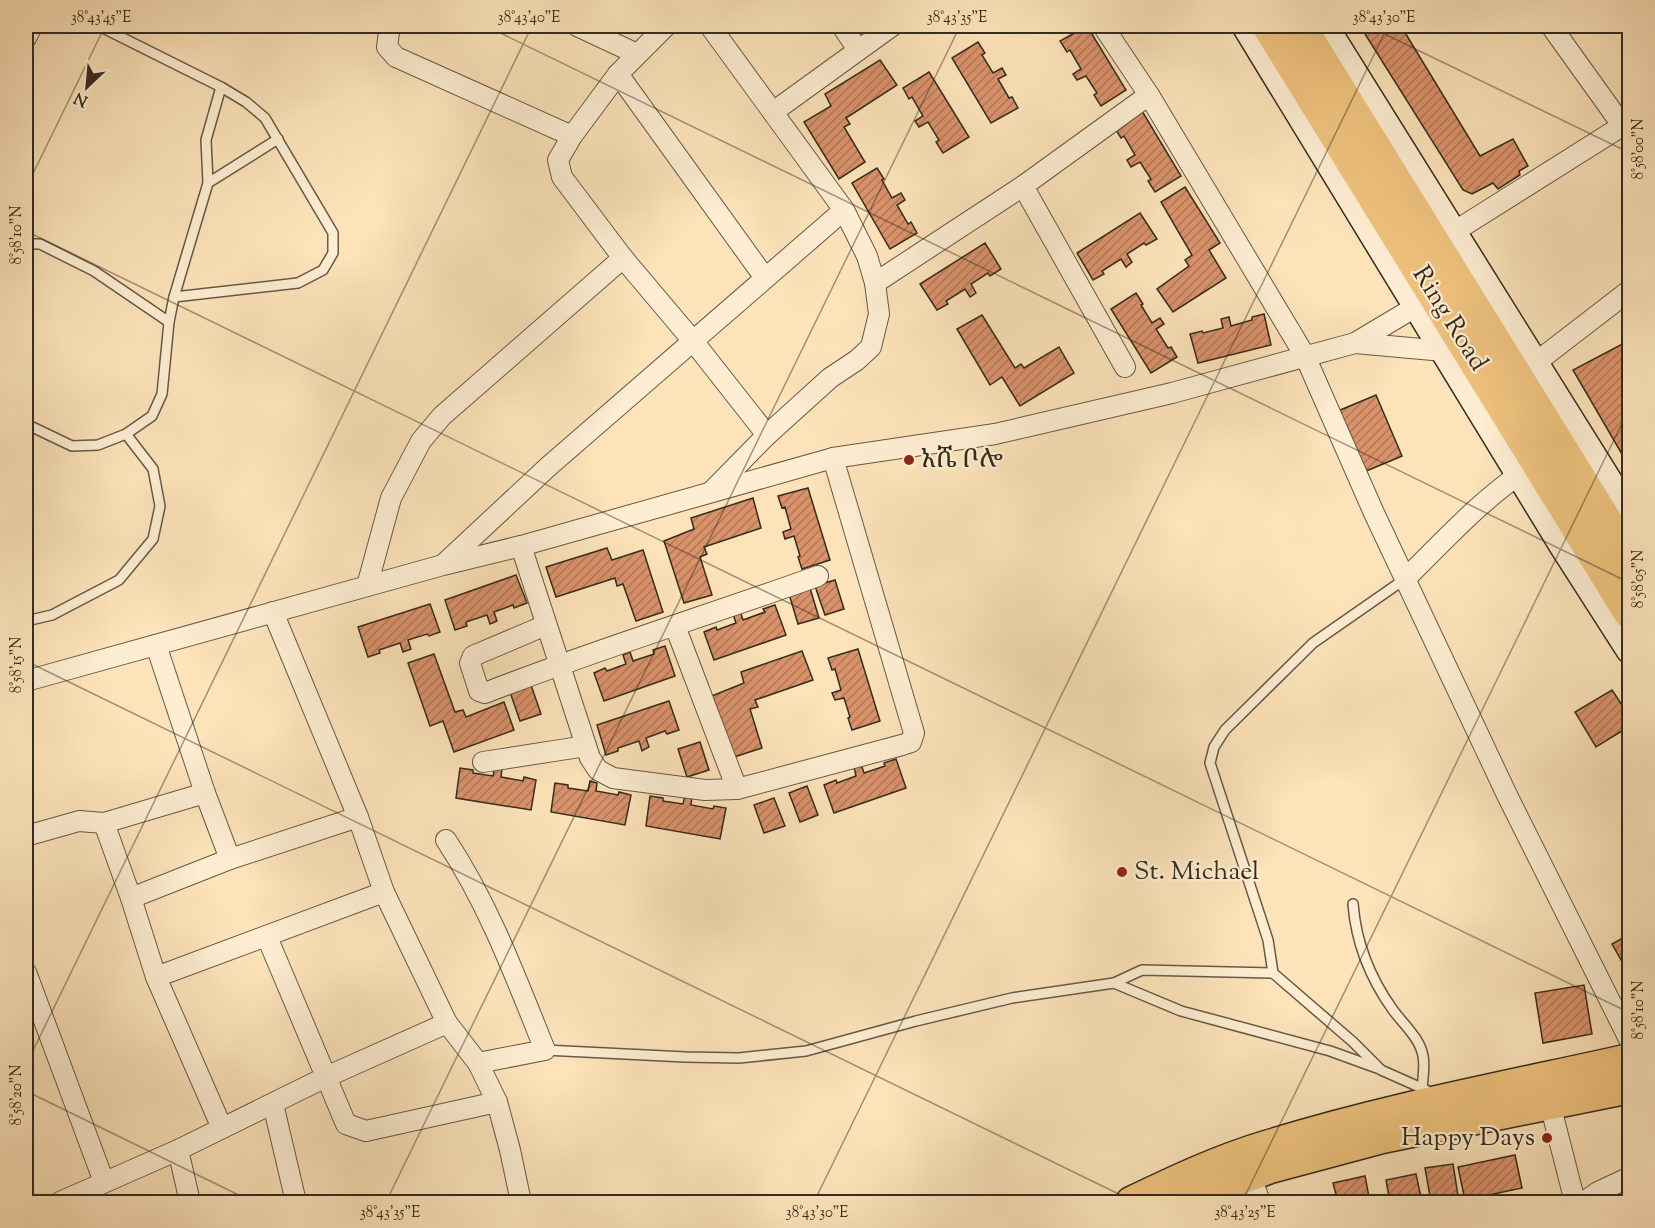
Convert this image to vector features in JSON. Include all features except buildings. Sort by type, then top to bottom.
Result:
[{"type":"highway","name":"Ring Road","points":[[1269,26],[1629,612]]},
{"type":"highway","name":"Ring Road","points":[[1299,26],[1629,561]]},
{"type":"main road","points":[[1183,1194],[1264,1146],[1363,1118],[1433,1094],[1629,1059]]},
{"type":"main road","points":[[1131,1203],[1183,1194],[1256,1189],[1270,1168],[1382,1138],[1629,1088]]},
{"type":"street","points":[[26,38],[32,26]]},
{"type":"street","points":[[392,26],[387,47],[396,57],[572,136]]},
{"type":"street","points":[[577,26],[638,54]]},
{"type":"street","points":[[666,26],[618,74],[572,136],[558,160],[562,177],[623,258],[693,341],[767,435]]},
{"type":"street","points":[[710,26],[844,210],[867,256],[875,283],[879,314],[871,347],[858,360],[831,378],[767,435],[711,492]]},
{"type":"street","points":[[842,26],[858,50]]},
{"type":"street","points":[[773,112],[892,26]]},
{"type":"street","points":[[1103,26],[1149,95],[1305,356],[1374,513],[1507,795],[1629,1041]]},
{"type":"street","points":[[1246,26],[1629,650]]},
{"type":"street","points":[[1324,26],[1629,516]]},
{"type":"street","points":[[1452,233],[1626,123],[1551,26]]},
{"type":"street","points":[[618,74],[765,278]]},
{"type":"street","points":[[875,283],[1023,186],[1149,95]]},
{"type":"street","points":[[1023,186],[1125,367]]},
{"type":"street","points":[[443,565],[549,466],[844,210]]},
{"type":"street","points":[[367,586],[392,498],[421,441],[442,416],[623,258]]},
{"type":"street","points":[[1534,364],[1629,290]]},
{"type":"street","points":[[26,681],[833,458],[995,434],[1172,393],[1355,343],[1417,306]]},
{"type":"street","points":[[1355,343],[1444,351]]},
{"type":"street","points":[[521,546],[590,758],[598,770],[613,778],[705,790],[737,789],[902,746],[911,742],[914,733],[833,458]]},
{"type":"street","points":[[1405,579],[1472,514],[1520,474]]},
{"type":"street","points":[[546,625],[473,656],[470,663],[479,690],[485,693],[559,664],[818,576]]},
{"type":"street","points":[[273,612],[358,817],[384,892],[447,1023],[478,1063],[497,1102],[521,1203]]},
{"type":"street","points":[[675,626],[737,789]]},
{"type":"street","points":[[156,645],[205,794],[230,859]]},
{"type":"street","points":[[483,762],[586,746]]},
{"type":"street","points":[[26,836],[79,821],[104,823],[205,794]]},
{"type":"street","points":[[131,898],[230,859],[358,817]]},
{"type":"street","points":[[104,823],[156,977],[222,1128]]},
{"type":"street","points":[[446,840],[497,931],[545,1050],[478,1063]]},
{"type":"street","points":[[156,977],[384,892]]},
{"type":"street","points":[[267,937],[346,1124],[366,1131],[497,1102]]},
{"type":"street","points":[[26,972],[104,1182]]},
{"type":"street","points":[[60,1203],[178,1150],[326,1077],[447,1023]]},
{"type":"street","points":[[273,1104],[296,1203]]},
{"type":"street","points":[[1550,1104],[1575,1203]]},
{"type":"street","points":[[178,1150],[190,1203]]},
{"type":"street","points":[[1584,1203],[1598,1192],[1629,1177]]},
{"type":"lane","points":[[99,26],[221,87],[246,102],[265,118],[333,233],[333,253],[323,270],[298,283],[174,297]]},
{"type":"lane","points":[[26,424],[72,446],[98,445],[126,434],[152,416],[162,394],[169,322],[174,297],[208,183],[206,140],[221,87]]},
{"type":"lane","points":[[208,183],[278,139]]},
{"type":"lane","points":[[26,244],[40,244],[94,271],[169,322]]},
{"type":"lane","points":[[26,621],[52,615],[119,580],[153,538],[160,506],[153,468],[126,434]]},
{"type":"lane","points":[[1273,973],[1268,940],[1210,764],[1214,747],[1225,730],[1313,643],[1405,579]]},
{"type":"lane","points":[[1353,904],[1355,927],[1361,949],[1376,983],[1392,1009],[1415,1036],[1423,1055],[1433,1094]]},
{"type":"lane","points":[[545,1050],[696,1058],[739,1058],[806,1051],[1012,998],[1114,983],[1142,970],[1273,973],[1353,1042],[1381,1070]]},
{"type":"lane","points":[[1114,983],[1181,1011],[1330,1051],[1381,1070],[1433,1094]]},
{"type":"place","name":"አሼ ቦሎ","points":[[909,460]]},
{"type":"place","name":"St. Michael","points":[[1122,872]]},
{"type":"place","name":"Happy Days","points":[[1547,1138]]}]
